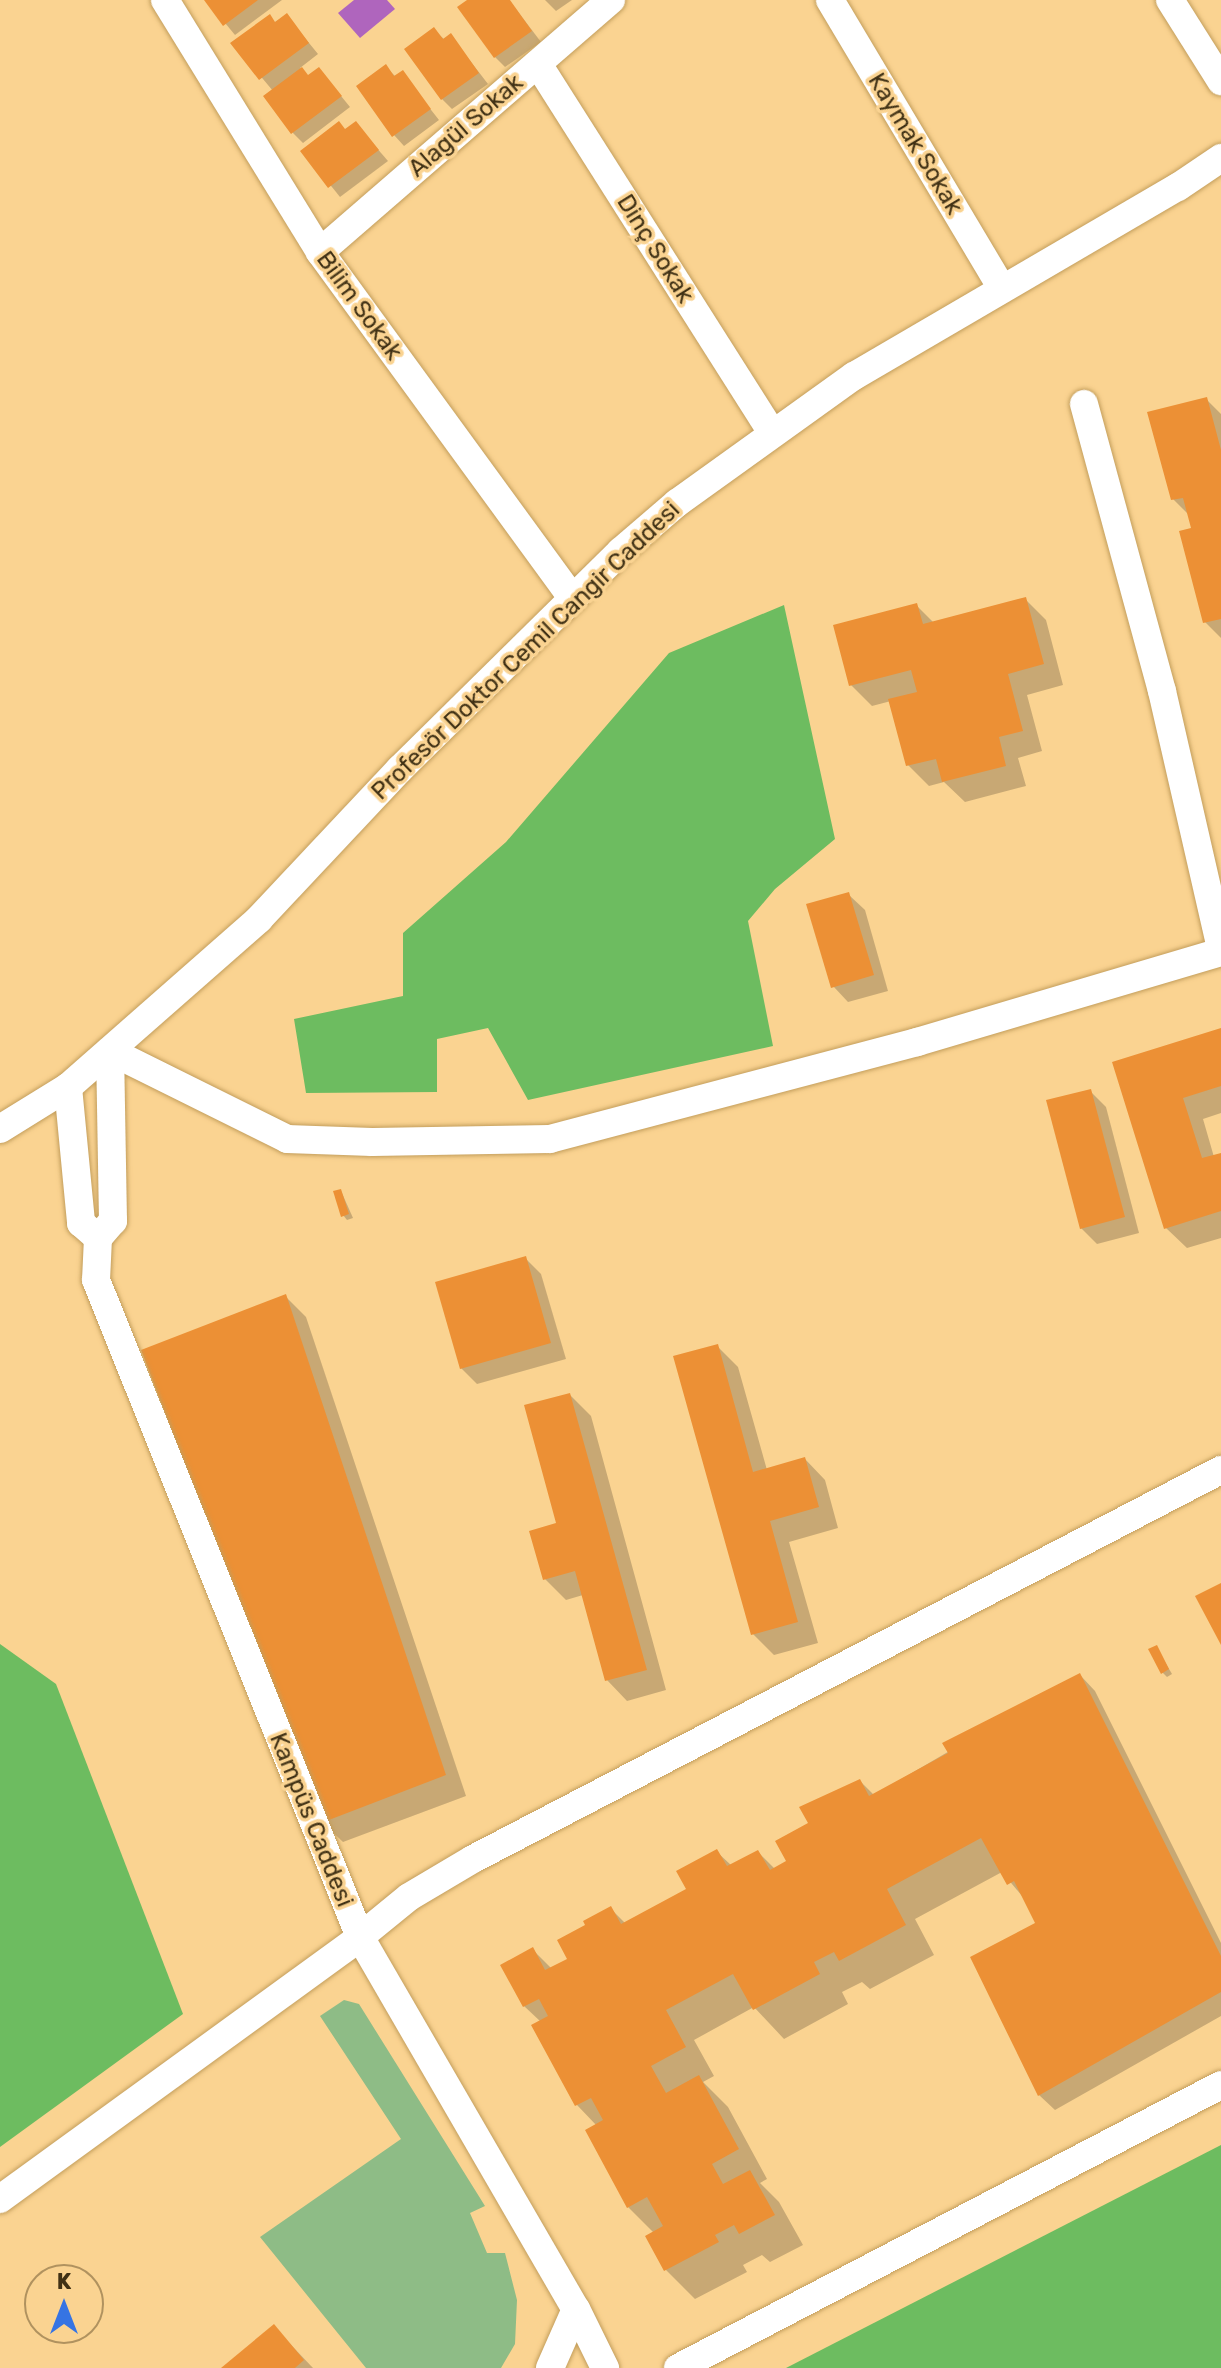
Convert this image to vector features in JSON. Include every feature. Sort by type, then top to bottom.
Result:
[{"type":"street","name":"Bilim Sokak","points":[[165,0],[320,252],[573,599]]},
{"type":"street","name":"Alagül Sokak","points":[[320,252],[611,0]]},
{"type":"street","name":"Kaymak Sokak","points":[[830,0],[1001,287]]},
{"type":"street","points":[[1170,0],[1221,81]]},
{"type":"street","name":"Dinç Sokak","points":[[538,64],[772,433]]},
{"type":"street","name":"Profesör Doktor Cemil Cangir Caddesi","points":[[0,1129],[68,1087],[259,919],[400,769],[573,599],[677,503],[864,370],[1001,287],[1178,187],[1221,158]]},
{"type":"street","points":[[68,1087],[81,1223],[98,1238],[113,1221],[110,1051],[287,1139],[372,1142],[550,1139],[917,1042],[1221,950],[1162,691],[1084,404]]},
{"type":"street","name":"Kampüs Caddesi","points":[[98,1238],[96,1280],[360,1937],[576,2309],[605,2368]]},
{"type":"street","points":[[0,2199],[360,1937],[409,1897],[473,1859],[1221,1470]]},
{"type":"street","points":[[678,2368],[1221,2085]]},
{"type":"street","points":[[550,2368],[576,2309]]},
{"type":"green space","points":[[784,605],[835,839],[775,889],[748,921],[773,1046],[528,1100],[488,1028],[437,1039],[437,1092],[306,1093],[294,1019],[403,996],[403,933],[506,842],[669,653]]},
{"type":"green space","points":[[0,1644],[56,1684],[183,2014],[0,2147]]},
{"type":"green space","points":[[344,2000],[359,2004],[485,2206],[470,2213],[487,2253],[505,2253],[517,2300],[515,2344],[501,2368],[366,2368],[260,2237],[401,2139],[320,2016]]},
{"type":"green space","points":[[1221,2145],[1221,2368],[786,2368]]},
{"type":"shaded area","points":[[354,0],[387,0],[395,9],[360,38],[338,13]]},
{"type":"building","points":[[204,0],[258,0],[223,26]]},
{"type":"building","points":[[467,0],[510,0],[532,31],[494,58],[457,7]]},
{"type":"building","points":[[287,13],[309,43],[259,80],[230,43],[270,14],[275,22]]},
{"type":"building","points":[[434,27],[443,39],[451,33],[479,73],[441,100],[404,49]]},
{"type":"building","points":[[386,64],[394,76],[403,70],[431,109],[392,137],[356,86]]},
{"type":"building","points":[[302,67],[308,75],[319,67],[342,96],[291,134],[263,96]]},
{"type":"building","points":[[339,121],[345,129],[356,121],[379,150],[328,188],[300,151]]},
{"type":"building","points":[[1207,397],[1221,450],[1221,619],[1203,623],[1179,531],[1191,528],[1183,498],[1171,500],[1147,412]]},
{"type":"building","points":[[1026,597],[1044,664],[1008,674],[1023,731],[999,737],[1006,766],[942,782],[936,759],[906,766],[888,699],[917,692],[911,670],[849,686],[833,625],[917,603],[923,624]]},
{"type":"building","points":[[849,892],[874,975],[831,988],[806,904]]},
{"type":"building","points":[[1221,1028],[1221,1086],[1183,1098],[1202,1158],[1221,1153],[1221,1211],[1164,1229],[1112,1062]]},
{"type":"building","points":[[1091,1089],[1125,1217],[1080,1229],[1046,1100]]},
{"type":"building","points":[[341,1189],[349,1214],[341,1217],[333,1191]]},
{"type":"building","points":[[526,1256],[551,1343],[460,1369],[435,1282]]},
{"type":"building","points":[[286,1294],[446,1775],[321,1823],[141,1350]]},
{"type":"building","points":[[718,1344],[753,1472],[805,1457],[819,1507],[770,1521],[798,1622],[751,1635],[673,1356]]},
{"type":"building","points":[[570,1393],[647,1670],[605,1681],[575,1571],[543,1580],[529,1531],[556,1523],[524,1405]]},
{"type":"building","points":[[1221,1583],[1221,1645],[1195,1596]]},
{"type":"building","points":[[1157,1645],[1169,1669],[1161,1674],[1148,1649]]},
{"type":"building","points":[[1080,1673],[1221,1956],[1221,1992],[1038,2096],[970,1957],[1035,1923],[1014,1881],[1007,1885],[981,1838],[887,1889],[906,1925],[839,1961],[834,1952],[814,1962],[820,1974],[753,2010],[733,1974],[666,2010],[686,2047],[651,2066],[666,2093],[699,2075],[739,2149],[712,2164],[723,2184],[750,2170],[775,2215],[739,2234],[734,2225],[715,2235],[719,2242],[664,2271],[645,2236],[663,2226],[647,2197],[627,2208],[585,2130],[603,2120],[591,2098],[575,2106],[531,2025],[548,2016],[539,1999],[523,2007],[500,1965],[533,1947],[545,1970],[567,1959],[557,1940],[611,1906],[621,1924],[686,1889],[676,1871],[717,1849],[727,1866],[758,1850],[770,1870],[786,1861],[775,1841],[808,1823],[799,1807],[860,1779],[869,1796],[948,1753],[942,1743]]},
{"type":"building","points":[[274,2324],[304,2360],[295,2368],[221,2368]]}]
